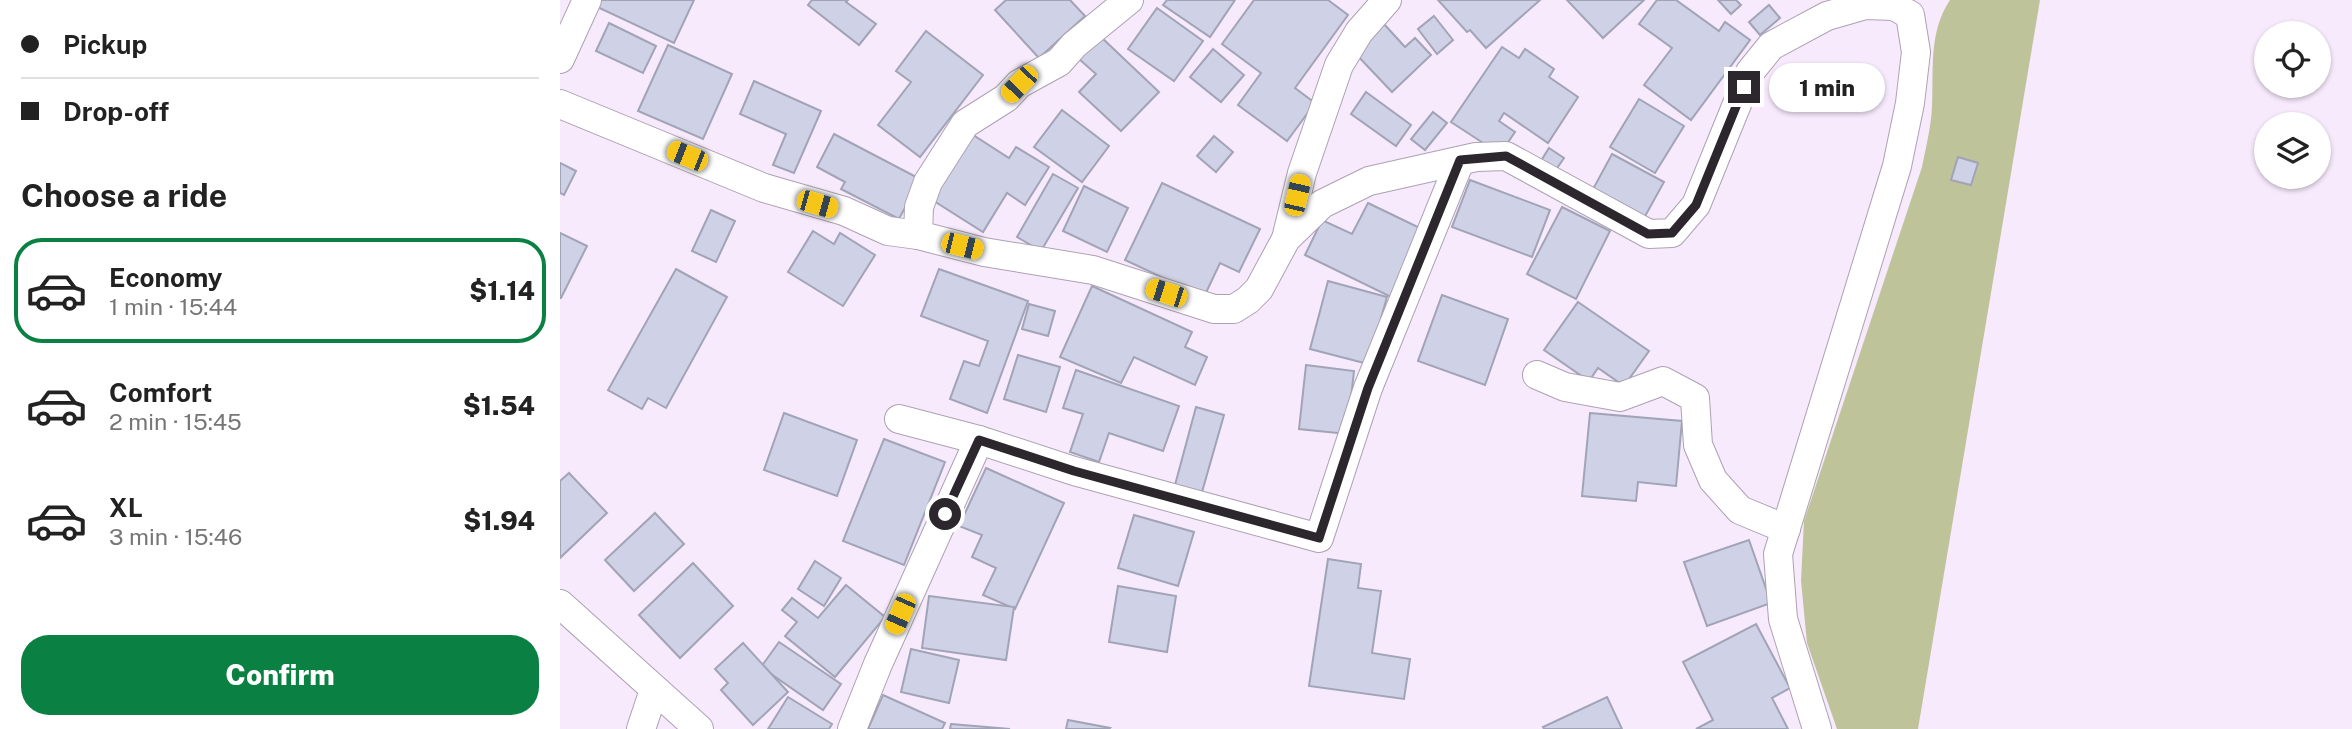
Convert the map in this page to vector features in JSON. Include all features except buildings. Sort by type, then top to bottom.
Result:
[{"type":"street","points":[[560,60],[587,0]]},
{"type":"street","points":[[919,235],[919,207],[928,182],[965,124],[1006,98],[1019,84],[1059,62],[1074,45],[1129,0]]},
{"type":"street","points":[[560,104],[764,188],[844,211],[888,231],[919,235],[984,252],[1093,270],[1214,309],[1234,309],[1259,289],[1286,239],[1302,173],[1339,65],[1377,3]]},
{"type":"street","points":[[1286,239],[1322,204],[1369,181],[1460,160],[1506,156],[1648,234],[1672,233],[1696,205],[1750,72],[1771,46],[1828,16],[1865,5],[1917,7],[1916,52],[1910,103],[1897,166],[1778,554],[1783,619],[1817,729]]},
{"type":"street","points":[[898,419],[979,440],[1074,471],[1319,538],[1368,388],[1460,160]]},
{"type":"street","points":[[1537,375],[1565,387],[1620,397],[1663,382],[1695,398],[1698,445],[1713,480],[1740,510],[1786,529]]},
{"type":"street","points":[[852,729],[878,664],[979,440]]},
{"type":"street","points":[[560,604],[699,729]]},
{"type":"street","points":[[642,729],[654,690]]},
{"type":"green space","points":[[1950,0],[2040,0],[1918,729],[1837,729],[1807,643],[1801,581],[1804,521],[1922,167],[1931,114],[1935,39],[1938,25]]},
{"type":"route","points":[[945,514],[979,440],[1074,471],[1319,538],[1368,388],[1460,160],[1506,156],[1648,234],[1672,233],[1696,205],[1744,87]]}]
